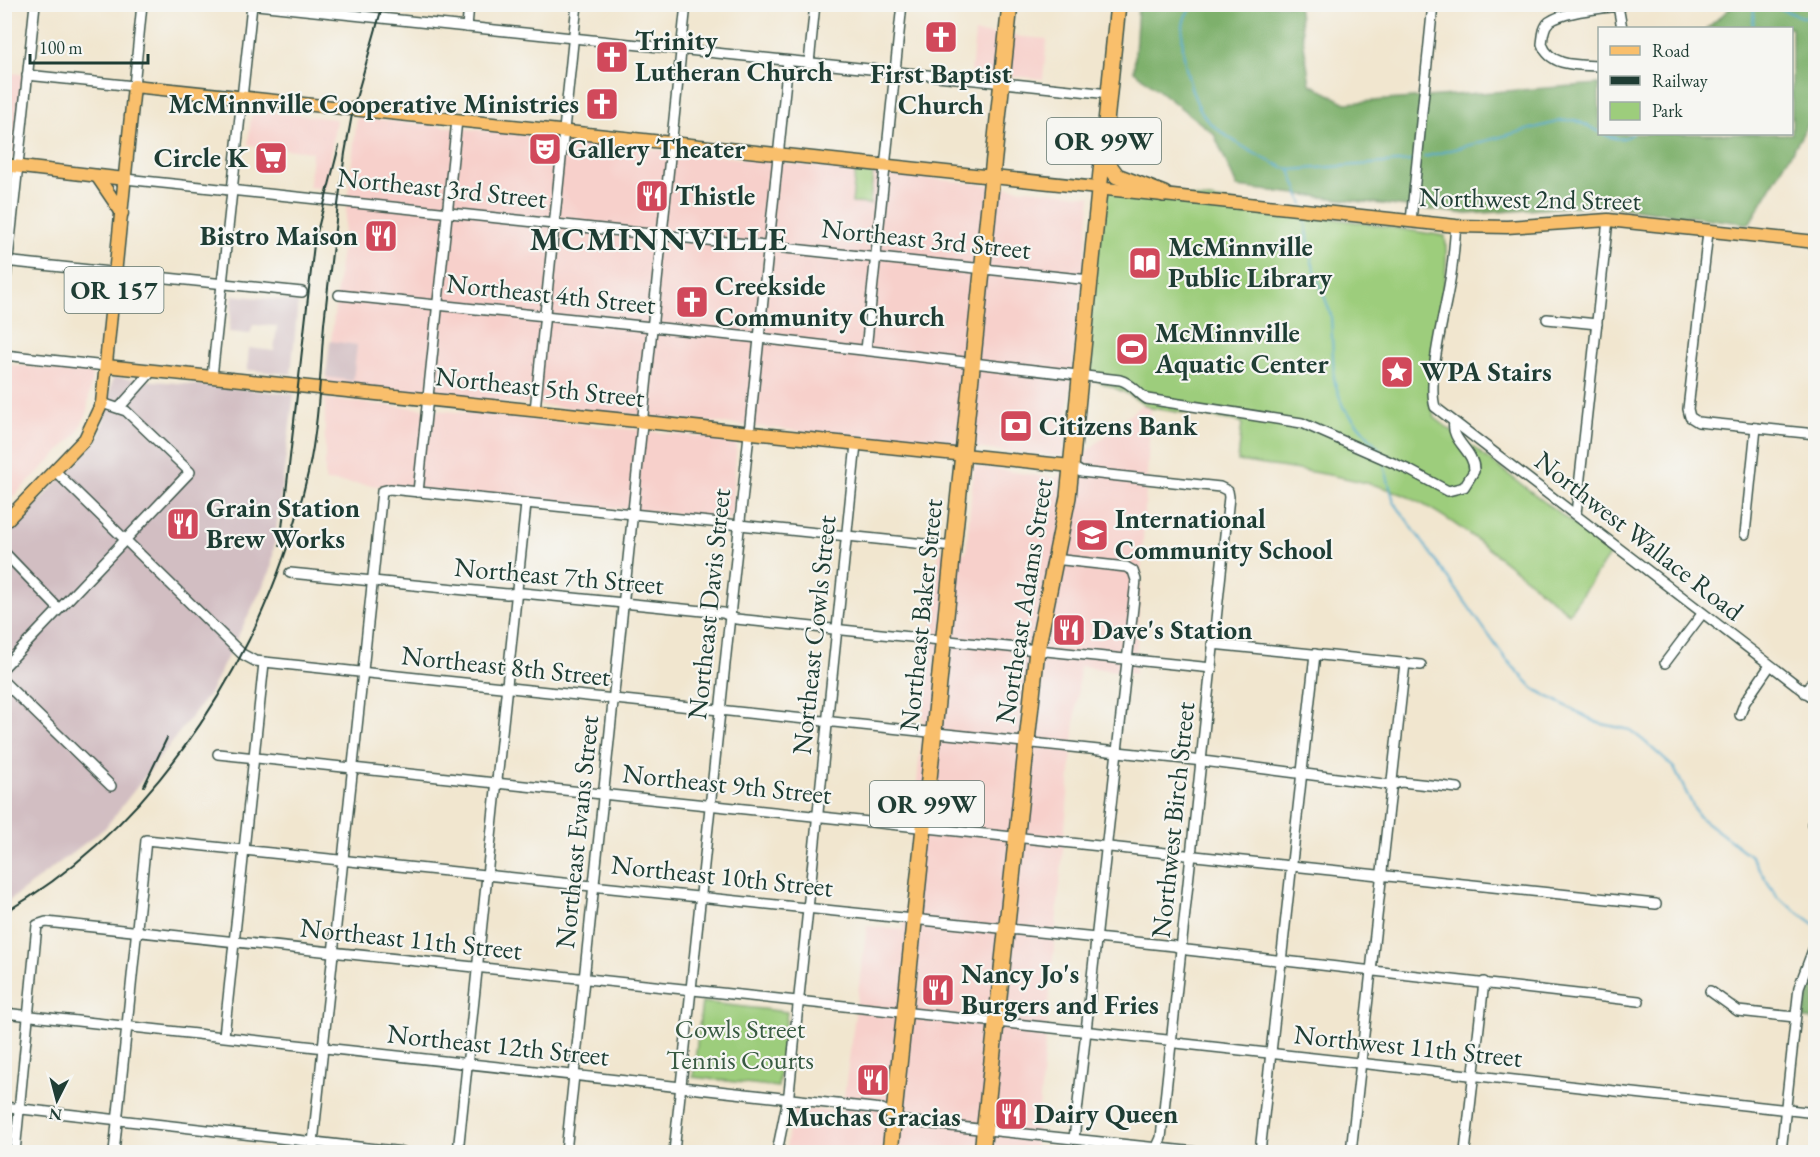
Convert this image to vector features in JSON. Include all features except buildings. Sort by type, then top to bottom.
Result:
[{"type":"highway","name":"OR 99W","points":[[1002,83],[1010,4]]},
{"type":"highway","name":"OR 99W","points":[[1109,94],[1118,4]]},
{"type":"highway","name":"Northeast Baker Street","points":[[890,1152],[1002,83]]},
{"type":"highway","name":"Northeast Adams Street","points":[[982,1152],[1037,650],[1063,522],[1071,466],[1109,94]]},
{"type":"highway","points":[[1103,157],[1117,176],[1164,194]]},
{"type":"main road","name":"Northwest 2nd Street","points":[[134,86],[1456,226],[1507,227],[1608,220],[1815,242]]},
{"type":"main road","name":"OR 157","points":[[106,366],[134,86]]},
{"type":"main road","name":"Northeast 3rd Street","points":[[4,165],[125,179]]},
{"type":"main road","points":[[97,176],[122,213]]},
{"type":"main road","points":[[7,515],[55,471],[85,439],[102,403],[106,366]]},
{"type":"main road","name":"Northeast 5th Street","points":[[106,366],[1071,466]]},
{"type":"street","points":[[4,297],[35,4]]},
{"type":"street","name":"OR 157","points":[[134,86],[142,4]]},
{"type":"street","points":[[246,4],[1109,94]]},
{"type":"street","points":[[467,27],[469,4]]},
{"type":"street","points":[[536,410],[577,4]]},
{"type":"street","name":"Northeast Evans Street","points":[[566,1152],[686,4]]},
{"type":"street","points":[[809,63],[815,4]]},
{"type":"street","points":[[866,350],[902,4]]},
{"type":"street","points":[[1411,221],[1433,4]]},
{"type":"street","points":[[212,377],[252,5]]},
{"type":"street","points":[[1598,66],[1561,63],[1550,58],[1542,44],[1544,28],[1549,22],[1586,10],[1618,5],[1622,27]]},
{"type":"street","name":"Northeast Davis Street","points":[[674,1152],[788,61]]},
{"type":"street","points":[[27,75],[134,86]]},
{"type":"street","points":[[418,492],[457,120]]},
{"type":"street","name":"Northeast 3rd Street","points":[[125,179],[1090,280]]},
{"type":"street","points":[[1576,514],[1608,220]]},
{"type":"street","name":"Northwest Wallace Road","points":[[1456,226],[1451,276],[1440,333],[1434,387],[1436,407],[1576,514],[1769,667],[1815,700]]},
{"type":"street","points":[[1708,232],[1688,409],[1690,417],[1698,422],[1815,434]]},
{"type":"street","points":[[6,261],[302,292]]},
{"type":"street","name":"Northeast 4th Street","points":[[339,295],[1081,373],[1125,381],[1147,399],[1302,423],[1409,470],[1448,491],[1464,487],[1474,471],[1472,457],[1455,435],[1455,422]]},
{"type":"street","points":[[1547,319],[1597,324]]},
{"type":"street","name":"Northeast 5th Street","points":[[4,355],[106,366]]},
{"type":"street","points":[[119,408],[152,371]]},
{"type":"street","points":[[4,667],[190,472],[126,411],[102,403]]},
{"type":"street","points":[[1745,534],[1756,428]]},
{"type":"street","name":"Northeast Cowls Street","points":[[777,1152],[787,1099],[798,1002],[856,444]]},
{"type":"street","name":"Northwest Birch Street","points":[[1071,466],[1081,472],[1220,487],[1228,490],[1203,761],[1161,1138],[1156,1150]]},
{"type":"street","name":"Northeast 8th Street","points":[[55,471],[242,654],[264,663],[1203,761],[1391,785],[1401,782],[1458,788]]},
{"type":"street","points":[[313,1148],[382,491],[390,489],[954,547]]},
{"type":"street","points":[[458,1152],[526,504]]},
{"type":"street","points":[[4,552],[59,609]]},
{"type":"street","points":[[1054,559],[1126,567],[1133,571],[1136,580],[1074,1139]]},
{"type":"street","name":"Northeast 7th Street","points":[[290,573],[723,613],[730,616],[837,629],[1212,668]]},
{"type":"street","points":[[1665,663],[1702,614]]},
{"type":"street","points":[[1212,644],[1421,665]]},
{"type":"street","points":[[1260,1152],[1315,654]]},
{"type":"street","points":[[224,1036],[264,663]]},
{"type":"street","points":[[1351,1152],[1405,663]]},
{"type":"street","points":[[1740,716],[1745,702],[1769,667]]},
{"type":"street","points":[[1805,693],[1815,676]]},
{"type":"street","points":[[4,682],[111,786]]},
{"type":"street","name":"Northeast 9th Street","points":[[218,753],[1656,904]]},
{"type":"street","name":"Northeast 10th Street","points":[[137,933],[146,840],[1007,928],[1639,1000]]},
{"type":"street","name":"Northeast 11th Street","points":[[29,1016],[37,925],[55,922],[137,933],[996,1022]]},
{"type":"street","points":[[114,1152],[137,933]]},
{"type":"street","points":[[1781,1152],[1799,987],[1815,942]]},
{"type":"street","points":[[1466,1152],[1484,982]]},
{"type":"street","points":[[1710,991],[1723,1003],[1738,1011],[1795,1017]]},
{"type":"street","name":"Northeast 12th Street","points":[[4,1013],[882,1109],[903,1121],[1156,1150],[1196,1152]]},
{"type":"street","points":[[15,1152],[29,1016]]},
{"type":"street","name":"Northwest 11th Street","points":[[996,1022],[1815,1113]]},
{"type":"street","points":[[4,1107],[117,1119],[313,1148],[403,1152]]},
{"type":"shaded area","points":[[975,33],[1047,39],[1043,79],[971,72]]},
{"type":"shaded area","points":[[5,72],[27,75],[19,159],[5,155]]},
{"type":"shaded area","points":[[252,110],[336,119],[326,189],[309,187],[312,152],[248,145]]},
{"type":"shaded area","points":[[357,117],[1091,196],[1063,457],[326,384]]},
{"type":"shaded area","points":[[233,295],[298,302],[291,374],[247,370],[249,348],[274,351],[277,326],[253,325],[250,334],[229,332]]},
{"type":"shaded area","points":[[330,341],[357,345],[353,381],[326,377]]},
{"type":"shaded area","points":[[5,364],[92,373],[87,413],[76,435],[14,496],[5,495]]},
{"type":"shaded area","points":[[113,377],[294,394],[271,570],[209,694],[105,828],[5,904],[5,538],[100,436]]},
{"type":"shaded area","points":[[325,399],[737,440],[732,519],[325,481]]},
{"type":"shaded area","points":[[1141,405],[1151,408],[1135,674],[1080,666],[1035,1152],[785,1152],[793,1109],[842,1111],[867,926],[903,930],[939,551],[966,552],[974,466],[1056,478]]},
{"type":"green space","points":[[1138,5],[1298,5],[1310,84],[1346,103],[1598,84],[1598,135],[1793,135],[1793,27],[1708,27],[1734,5],[1815,5],[1815,113],[1749,224],[1602,205],[1467,214],[1237,187],[1214,134],[1134,71]]},
{"type":"green space","points":[[855,172],[873,173],[870,204],[852,203]]},
{"type":"green space","points":[[1100,187],[1210,199],[1445,236],[1445,276],[1434,350],[1430,402],[1435,418],[1611,553],[1569,613],[1458,526],[1410,498],[1388,489],[1351,479],[1238,461],[1242,422],[1151,408],[1126,393],[1081,373]]},
{"type":"green space","points":[[1815,965],[1815,1020],[1803,1019]]},
{"type":"green space","name":"Cowls Street Tennis Courts","points":[[702,1002],[787,1012],[778,1087],[693,1077]]},
{"type":"waterway","points":[[1195,4],[1186,15],[1183,26],[1182,40],[1187,72],[1197,103],[1211,124],[1220,131],[1259,156],[1290,170],[1411,161]]},
{"type":"waterway","points":[[1753,27],[1754,6],[1761,4]]},
{"type":"waterway","points":[[1766,4],[1802,17],[1816,16]]},
{"type":"waterway","points":[[1424,157],[1561,121],[1575,120],[1598,131]]},
{"type":"waterway","points":[[1606,135],[1618,138],[1631,135]]},
{"type":"waterway","points":[[1290,170],[1303,204]]},
{"type":"waterway","points":[[1305,218],[1312,262],[1331,315],[1334,380],[1343,407],[1380,450]]},
{"type":"waterway","points":[[1384,465],[1394,502],[1505,658],[1534,689],[1598,723],[1630,730],[1644,741],[1674,768],[1698,816],[1751,856],[1777,897],[1816,925]]},
{"type":"railway","points":[[4,913],[61,875],[113,830],[159,779],[200,724],[236,665],[266,603],[290,538],[312,455],[326,303],[345,153],[353,109],[383,4]]},
{"type":"railway","points":[[280,546],[314,244],[339,146]]},
{"type":"railway","points":[[144,786],[167,738]]},
{"type":"place","name":"First Baptist Church","points":[[941,37]]},
{"type":"place","name":"Trinity Lutheran Church","points":[[612,57]]},
{"type":"place","name":"McMinnville Cooperative Ministries","points":[[602,104]]},
{"type":"place","name":"Gallery Theater","points":[[545,149]]},
{"type":"place","name":"Circle K","points":[[271,158]]},
{"type":"place","name":"Thistle","points":[[652,196]]},
{"type":"place","name":"Bistro Maison","points":[[381,236]]},
{"type":"place","name":"McMinnville Public Library","points":[[1145,263]]},
{"type":"place","name":"Creekside Community Church","points":[[692,302]]},
{"type":"place","name":"McMinnville Aquatic Center","points":[[1132,349]]},
{"type":"place","name":"WPA Stairs","points":[[1397,372]]},
{"type":"place","name":"Citizens Bank","points":[[1016,426]]},
{"type":"place","name":"Grain Station Brew Works","points":[[183,524]]},
{"type":"place","name":"International Community School","points":[[1092,535]]},
{"type":"place","name":"Dave's Station","points":[[1069,630]]},
{"type":"place","name":"Nancy Jo's Burgers and Fries","points":[[938,990]]},
{"type":"place","name":"Muchas Gracias","points":[[873,1080]]},
{"type":"place","name":"Dairy Queen","points":[[1011,1114]]},
{"type":"district","name":"MCMINNVILLE","points":[[659,238]]}]
